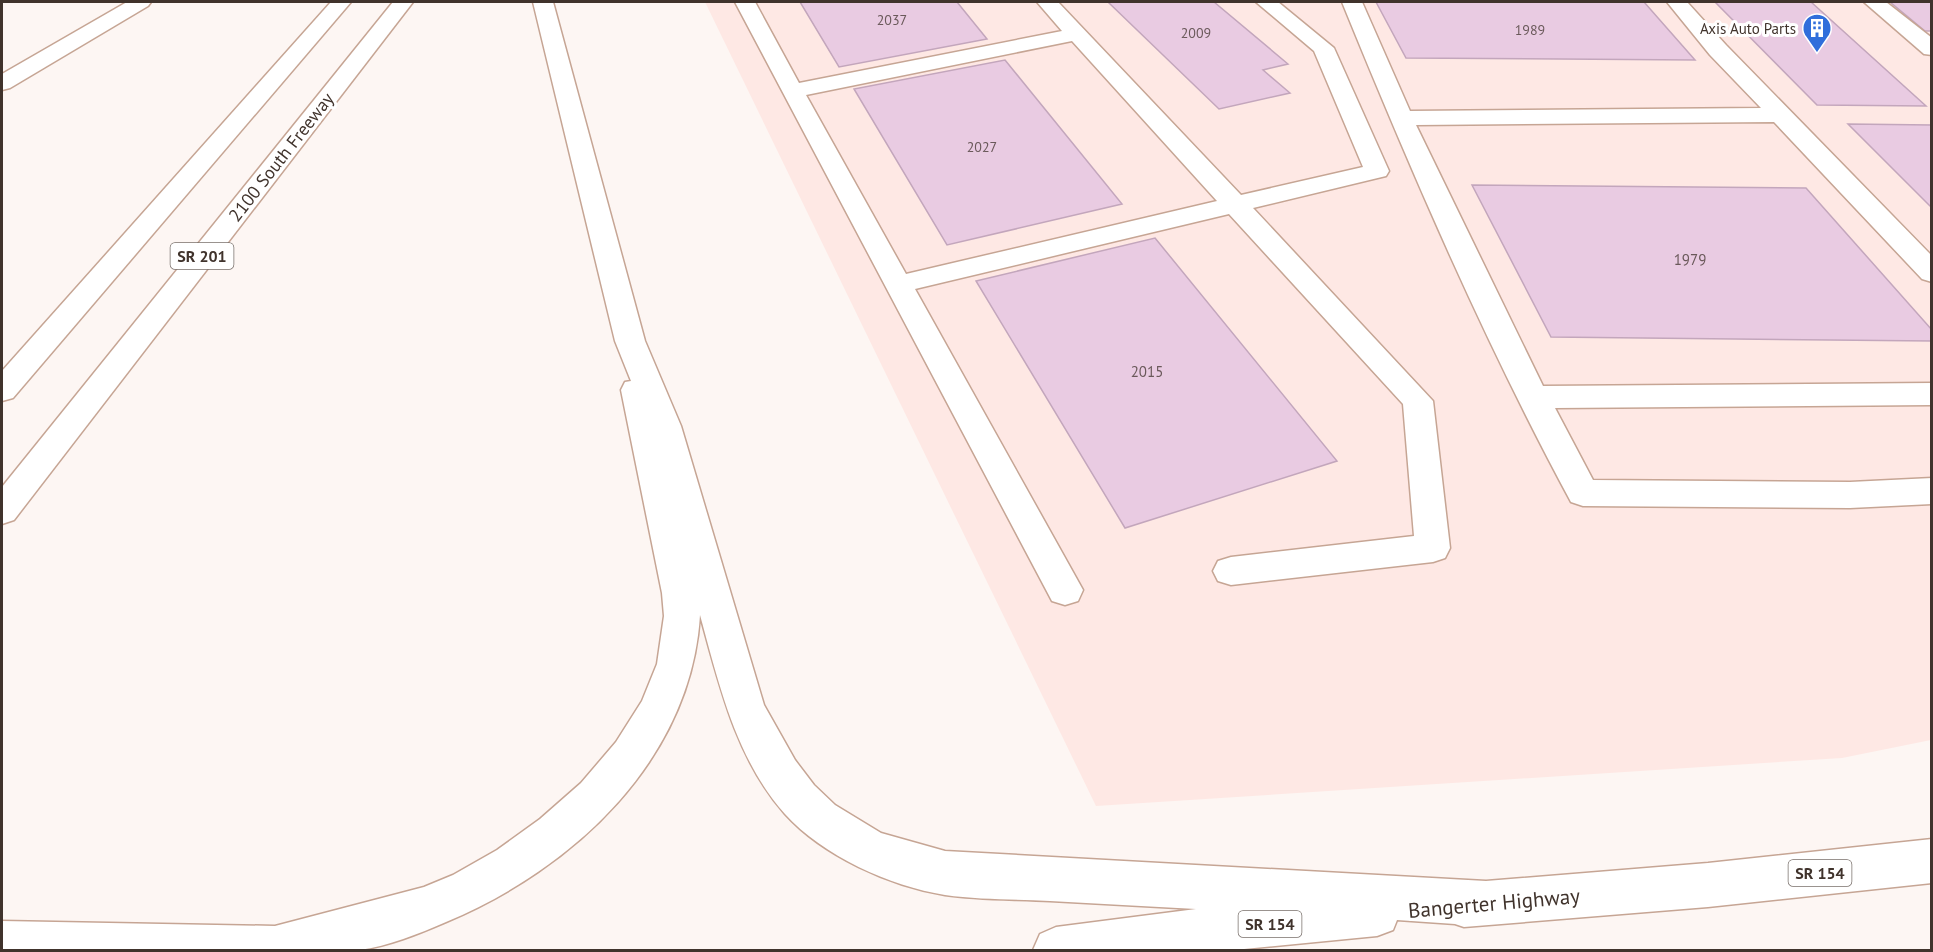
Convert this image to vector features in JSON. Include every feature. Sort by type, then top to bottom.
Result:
[{"type":"main road","points":[[2,83],[141,2]]},
{"type":"main road","points":[[2,390],[341,2]]},
{"type":"main road","name":"2100 South Freeway","points":[[2,511],[404,2]]},
{"type":"main road","points":[[279,947],[424,909],[497,873],[540,846],[613,777],[650,727],[671,681],[681,636],[682,600],[642,433],[630,341],[543,2]]},
{"type":"main road","points":[[745,2],[1065,590]]},
{"type":"main road","points":[[1047,2],[1418,401],[1433,548],[1231,571]]},
{"type":"main road","points":[[898,284],[1234,202],[1377,171],[1323,48],[1266,2]]},
{"type":"main road","points":[[1352,2],[1400,118],[1533,397],[1583,493],[1850,495],[1932,491]]},
{"type":"main road","points":[[1677,2],[1718,50],[1932,273]]},
{"type":"main road","points":[[1874,2],[1932,50]]},
{"type":"main road","points":[[792,91],[1077,34]]},
{"type":"main road","points":[[1400,118],[1780,115]]},
{"type":"main road","points":[[630,341],[665,426],[745,707],[764,748],[784,783],[807,810],[833,830],[900,862],[945,873],[1485,903]]},
{"type":"main road","points":[[1533,397],[1932,394]]},
{"type":"main road","name":"Bangerter Highway","points":[[1056,951],[1172,934],[1485,903],[1708,885],[1932,861]]},
{"type":"main road","points":[[2,944],[279,947],[326,951]]},
{"type":"shaded area","points":[[705,2],[1931,2],[1931,740],[1842,758],[1096,806]]},
{"type":"building","points":[[800,2],[957,2],[987,39],[839,67]]},
{"type":"building","points":[[1108,2],[1214,2],[1288,64],[1263,70],[1290,93],[1219,109]]},
{"type":"building","points":[[1376,2],[1644,2],[1695,60],[1406,58]]},
{"type":"building","name":"Axis Auto Parts","points":[[1715,2],[1811,2],[1926,106],[1817,105]]},
{"type":"building","points":[[1890,2],[1932,2],[1932,31],[1925,31]]},
{"type":"building","points":[[1005,60],[1122,204],[947,245],[854,89]]},
{"type":"building","points":[[1848,124],[1932,125],[1932,208]]},
{"type":"building","points":[[1472,185],[1806,188],[1932,330],[1932,341],[1551,337]]},
{"type":"building","points":[[1155,238],[1337,461],[1125,528],[976,281]]},
{"type":"place","name":"Axis Auto Parts","points":[[1817,54]]}]
